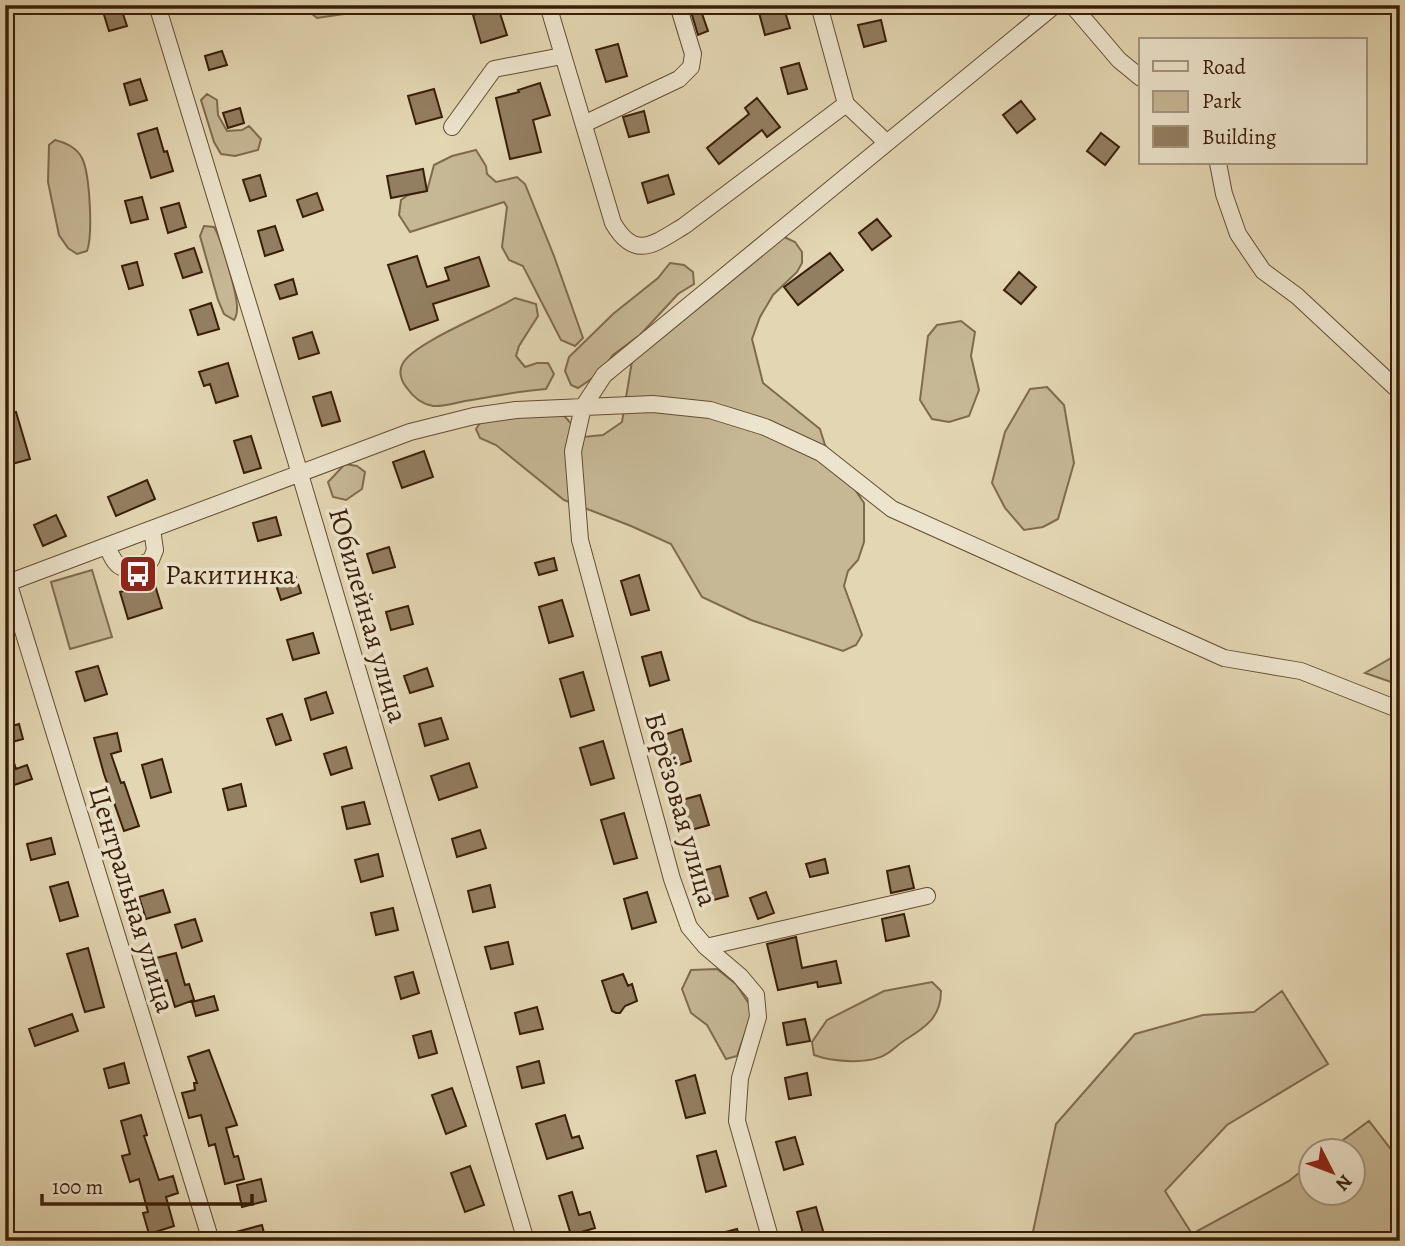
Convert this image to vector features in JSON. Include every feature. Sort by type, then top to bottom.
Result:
[{"type":"street","name":"Юбилейная улица","points":[[157,5],[300,474],[526,1241]]},
{"type":"street","points":[[548,5],[612,223],[622,238],[638,246],[655,243],[684,226],[846,104]]},
{"type":"street","points":[[584,124],[679,79],[691,67],[693,54],[678,5]]},
{"type":"street","points":[[819,5],[846,104],[886,142]]},
{"type":"street","points":[[583,407],[604,376],[1055,5]]},
{"type":"street","points":[[1072,5],[1119,60],[1139,76]]},
{"type":"street","points":[[452,127],[494,69],[562,56]]},
{"type":"street","points":[[1218,164],[1224,194],[1238,234],[1263,271],[1297,296],[1400,392]]},
{"type":"street","points":[[6,580],[107,546],[410,432],[474,416],[516,410],[653,404],[710,410],[765,427],[821,453],[892,509],[1212,653],[1224,658],[1301,671],[1400,710]]},
{"type":"street","name":"Берёзовая улица","points":[[583,407],[573,451],[580,540],[671,879],[689,927],[706,947],[740,976],[756,996],[758,1017],[740,1079],[737,1121],[771,1241]]},
{"type":"street","points":[[107,546],[113,562],[120,568],[134,568],[151,560],[155,550],[152,529]]},
{"type":"street","name":"Центральная улица","points":[[6,580],[211,1241]]},
{"type":"street","points":[[706,947],[927,897]]},
{"type":"green space","points":[[301,5],[375,5],[371,10],[317,18]]},
{"type":"green space","points":[[207,94],[217,100],[218,115],[227,131],[242,130],[249,126],[261,139],[258,150],[235,156],[221,154],[214,142],[201,100]]},
{"type":"green space","points":[[55,140],[77,151],[85,166],[89,190],[89,243],[87,251],[77,254],[68,248],[59,235],[48,182],[49,145]]},
{"type":"green space","points":[[476,150],[486,166],[487,174],[496,182],[517,177],[525,184],[583,338],[575,346],[561,340],[523,266],[509,260],[502,247],[507,207],[504,202],[410,232],[399,215],[401,200],[408,195],[427,191],[434,165],[452,156]]},
{"type":"green space","points":[[204,226],[214,227],[225,254],[237,302],[234,320],[224,314],[218,300],[200,236]]},
{"type":"green space","points":[[782,236],[795,242],[802,252],[802,263],[797,272],[773,295],[760,317],[752,339],[763,383],[820,429],[825,445],[864,503],[864,542],[858,560],[848,571],[844,586],[862,635],[856,645],[843,651],[751,620],[702,597],[671,544],[564,500],[496,445],[480,438],[476,429],[482,420],[559,410],[583,437],[603,435],[622,422],[632,361]]},
{"type":"green space","points":[[670,263],[684,265],[693,272],[694,284],[678,294],[640,335],[613,355],[600,373],[578,388],[571,385],[565,371],[569,357],[613,314],[658,278]]},
{"type":"green space","points":[[515,298],[536,304],[538,316],[519,346],[516,356],[525,367],[548,363],[554,374],[546,389],[437,406],[425,404],[412,394],[400,373],[401,366],[410,355],[437,337]]},
{"type":"green space","points":[[961,321],[975,332],[971,356],[979,390],[969,416],[949,422],[932,419],[920,400],[928,336],[937,325]]},
{"type":"green space","points":[[1047,387],[1064,405],[1074,463],[1058,519],[1043,527],[1024,530],[1005,508],[992,483],[1005,432],[1030,389]]},
{"type":"green space","points":[[345,464],[357,466],[365,472],[362,489],[346,500],[333,497],[328,482]]},
{"type":"green space","points":[[92,570],[112,637],[70,649],[51,582]]},
{"type":"green space","points":[[1400,653],[1400,685],[1365,673]]},
{"type":"green space","points":[[717,969],[736,984],[753,1010],[737,1056],[726,1059],[707,1025],[691,1013],[682,989],[691,970]]},
{"type":"green space","points":[[932,982],[941,991],[935,1015],[926,1026],[888,1053],[862,1061],[814,1055],[812,1042],[827,1020],[884,991]]},
{"type":"green space","points":[[1282,991],[1328,1064],[1227,1125],[1165,1191],[1192,1234],[1296,1175],[1296,1208],[1366,1208],[1366,1138],[1346,1138],[1369,1121],[1400,1161],[1400,1241],[1031,1241],[1056,1124],[1135,1034],[1203,1015],[1254,1012]]},
{"type":"building","points":[[101,5],[120,5],[127,26],[109,31]]},
{"type":"building","points":[[689,5],[699,5],[708,31],[698,35]]},
{"type":"building","points":[[757,5],[783,5],[790,28],[765,35]]},
{"type":"building","points":[[498,7],[507,35],[481,43],[473,15]]},
{"type":"building","points":[[881,20],[886,41],[864,47],[858,25]]},
{"type":"building","points":[[618,44],[627,76],[606,82],[596,50]]},
{"type":"building","points":[[222,51],[227,65],[209,70],[205,56]]},
{"type":"building","points":[[799,63],[807,89],[788,94],[781,68]]},
{"type":"building","points":[[140,79],[147,100],[130,105],[124,84]]},
{"type":"building","points":[[540,83],[550,115],[533,120],[541,152],[510,159],[496,98]]},
{"type":"building","points":[[434,89],[442,117],[416,124],[408,96]]},
{"type":"building","points":[[757,98],[780,127],[767,137],[762,130],[719,164],[707,148],[749,114],[745,108]]},
{"type":"building","points":[[1021,101],[1035,119],[1017,133],[1003,115]]},
{"type":"building","points":[[240,108],[244,123],[228,128],[223,113]]},
{"type":"building","points":[[644,111],[649,132],[629,137],[623,117]]},
{"type":"building","points":[[157,128],[173,171],[151,178],[138,134]]},
{"type":"building","points":[[1101,133],[1119,147],[1105,165],[1087,151]]},
{"type":"building","points":[[423,169],[427,191],[391,198],[387,176]]},
{"type":"building","points":[[260,175],[266,196],[250,201],[243,180]]},
{"type":"building","points":[[668,175],[674,194],[648,203],[642,183]]},
{"type":"building","points":[[317,193],[323,210],[303,217],[297,200]]},
{"type":"building","points":[[142,197],[148,219],[131,223],[125,201]]},
{"type":"building","points":[[179,203],[186,227],[168,233],[161,208]]},
{"type":"building","points":[[877,219],[891,236],[872,250],[859,233]]},
{"type":"building","points":[[275,226],[283,250],[265,256],[258,231]]},
{"type":"building","points":[[194,248],[202,272],[183,278],[175,254]]},
{"type":"building","points":[[830,253],[843,270],[798,305],[784,287]]},
{"type":"building","points":[[417,256],[427,287],[449,280],[445,268],[479,257],[489,286],[433,304],[438,320],[410,330],[388,265]]},
{"type":"building","points":[[137,262],[143,285],[129,289],[122,266]]},
{"type":"building","points":[[1019,272],[1036,287],[1021,304],[1004,290]]},
{"type":"building","points":[[293,279],[297,294],[280,299],[275,285]]},
{"type":"building","points":[[211,303],[219,329],[198,335],[190,310]]},
{"type":"building","points":[[312,332],[319,353],[299,359],[293,338]]},
{"type":"building","points":[[228,363],[238,396],[216,403],[210,384],[204,386],[199,372]]},
{"type":"building","points":[[331,392],[340,421],[322,426],[313,397]]},
{"type":"building","points":[[16,412],[30,459],[12,464],[5,441],[5,415]]},
{"type":"building","points":[[251,436],[261,468],[244,473],[234,441]]},
{"type":"building","points":[[424,451],[433,477],[402,488],[393,462]]},
{"type":"building","points":[[147,480],[155,499],[116,516],[108,497]]},
{"type":"building","points":[[56,515],[66,536],[43,546],[34,525]]},
{"type":"building","points":[[276,517],[281,535],[258,541],[253,523]]},
{"type":"building","points":[[389,547],[395,567],[373,573],[367,554]]},
{"type":"building","points":[[554,558],[557,570],[539,575],[535,563]]},
{"type":"building","points":[[295,575],[301,593],[281,600],[275,582]]},
{"type":"building","points":[[639,575],[649,610],[631,615],[621,581]]},
{"type":"building","points":[[154,582],[162,608],[128,619],[120,592]]},
{"type":"building","points":[[562,600],[573,636],[549,643],[539,607]]},
{"type":"building","points":[[408,606],[413,624],[391,630],[386,612]]},
{"type":"building","points":[[313,633],[319,653],[293,660],[287,640]]},
{"type":"building","points":[[661,652],[669,680],[650,686],[642,657]]},
{"type":"building","points":[[98,666],[107,694],[85,701],[76,672]]},
{"type":"building","points":[[427,668],[433,686],[410,693],[404,676]]},
{"type":"building","points":[[583,672],[594,710],[571,717],[560,679]]},
{"type":"building","points":[[326,692],[333,713],[311,720],[305,699]]},
{"type":"building","points":[[282,714],[291,740],[276,745],[267,719]]},
{"type":"building","points":[[441,718],[448,739],[425,746],[419,724]]},
{"type":"building","points":[[19,724],[23,739],[5,744],[5,728]]},
{"type":"building","points":[[682,729],[691,761],[673,767],[664,735]]},
{"type":"building","points":[[117,733],[121,751],[111,754],[139,826],[124,831],[94,738]]},
{"type":"building","points":[[603,741],[614,778],[591,785],[580,748]]},
{"type":"building","points":[[8,744],[16,769],[27,765],[32,779],[5,788],[5,745]]},
{"type":"building","points":[[346,747],[352,768],[331,775],[324,754]]},
{"type":"building","points":[[162,759],[171,792],[151,798],[142,765]]},
{"type":"building","points":[[469,763],[477,787],[439,800],[431,776]]},
{"type":"building","points":[[241,784],[246,806],[228,810],[223,789]]},
{"type":"building","points":[[700,795],[709,825],[691,830],[682,800]]},
{"type":"building","points":[[364,802],[370,824],[347,829],[342,807]]},
{"type":"building","points":[[624,813],[637,858],[614,864],[601,820]]},
{"type":"building","points":[[480,830],[486,848],[457,857],[452,839]]},
{"type":"building","points":[[51,838],[55,854],[31,860],[27,844]]},
{"type":"building","points":[[378,854],[383,876],[361,882],[355,860]]},
{"type":"building","points":[[825,859],[828,873],[810,877],[806,864]]},
{"type":"building","points":[[720,866],[728,896],[710,901],[702,871]]},
{"type":"building","points":[[909,866],[914,888],[891,893],[887,871]]},
{"type":"building","points":[[68,882],[78,916],[60,921],[50,887]]},
{"type":"building","points":[[490,885],[495,907],[473,912],[468,891]]},
{"type":"building","points":[[163,890],[170,912],[146,919],[139,897]]},
{"type":"building","points":[[647,892],[656,922],[632,929],[624,899]]},
{"type":"building","points":[[766,892],[774,913],[758,919],[750,898]]},
{"type":"building","points":[[393,908],[398,930],[376,935],[371,913]]},
{"type":"building","points":[[904,914],[909,936],[886,941],[882,919]]},
{"type":"building","points":[[195,919],[202,941],[182,948],[175,925]]},
{"type":"building","points":[[796,937],[802,968],[836,961],[841,983],[818,987],[817,982],[778,990],[767,944]]},
{"type":"building","points":[[508,942],[513,964],[491,969],[485,947]]},
{"type":"building","points":[[88,948],[104,1007],[85,1012],[67,954]]},
{"type":"building","points":[[176,953],[185,985],[189,984],[194,1000],[175,1007],[167,980],[162,982],[156,958]]},
{"type":"building","points":[[413,972],[419,993],[401,999],[395,977]]},
{"type":"building","points":[[623,974],[628,986],[632,984],[637,1001],[616,1013],[612,1011],[602,981]]},
{"type":"building","points":[[214,996],[218,1010],[196,1016],[192,1002]]},
{"type":"building","points":[[537,1007],[543,1029],[520,1034],[515,1013]]},
{"type":"building","points":[[72,1014],[78,1031],[35,1046],[29,1029]]},
{"type":"building","points":[[805,1019],[810,1041],[787,1045],[783,1023]]},
{"type":"building","points":[[431,1031],[437,1053],[419,1058],[413,1036]]},
{"type":"building","points":[[209,1050],[237,1125],[226,1128],[234,1157],[238,1156],[244,1179],[225,1184],[215,1144],[209,1146],[201,1115],[189,1118],[182,1093],[195,1090],[194,1083],[197,1083],[188,1057]]},
{"type":"building","points":[[539,1061],[544,1083],[522,1088],[517,1067]]},
{"type":"building","points":[[124,1063],[129,1083],[109,1088],[104,1069]]},
{"type":"building","points":[[807,1073],[811,1095],[789,1099],[785,1078]]},
{"type":"building","points":[[695,1075],[705,1113],[686,1118],[676,1081]]},
{"type":"building","points":[[452,1088],[466,1126],[446,1134],[432,1095]]},
{"type":"building","points":[[141,1115],[147,1135],[144,1136],[159,1180],[173,1176],[178,1193],[166,1197],[174,1226],[149,1234],[143,1213],[148,1212],[139,1179],[130,1182],[122,1156],[130,1154],[121,1121]]},
{"type":"building","points":[[565,1115],[572,1138],[579,1136],[583,1148],[547,1159],[536,1124]]},
{"type":"building","points":[[795,1137],[803,1164],[784,1170],[776,1142]]},
{"type":"building","points":[[716,1151],[726,1186],[706,1192],[697,1156]]},
{"type":"building","points":[[470,1166],[484,1205],[465,1212],[451,1173]]},
{"type":"building","points":[[261,1179],[266,1201],[242,1207],[237,1185]]},
{"type":"building","points":[[572,1192],[579,1215],[590,1212],[595,1228],[571,1235],[559,1196]]},
{"type":"building","points":[[816,1207],[826,1241],[805,1241],[797,1212]]},
{"type":"building","points":[[262,1225],[266,1241],[221,1241],[221,1236]]},
{"type":"building","points":[[737,1229],[741,1241],[706,1241],[706,1237]]},
{"type":"place","name":"Ракитинка","points":[[138,574]]}]
